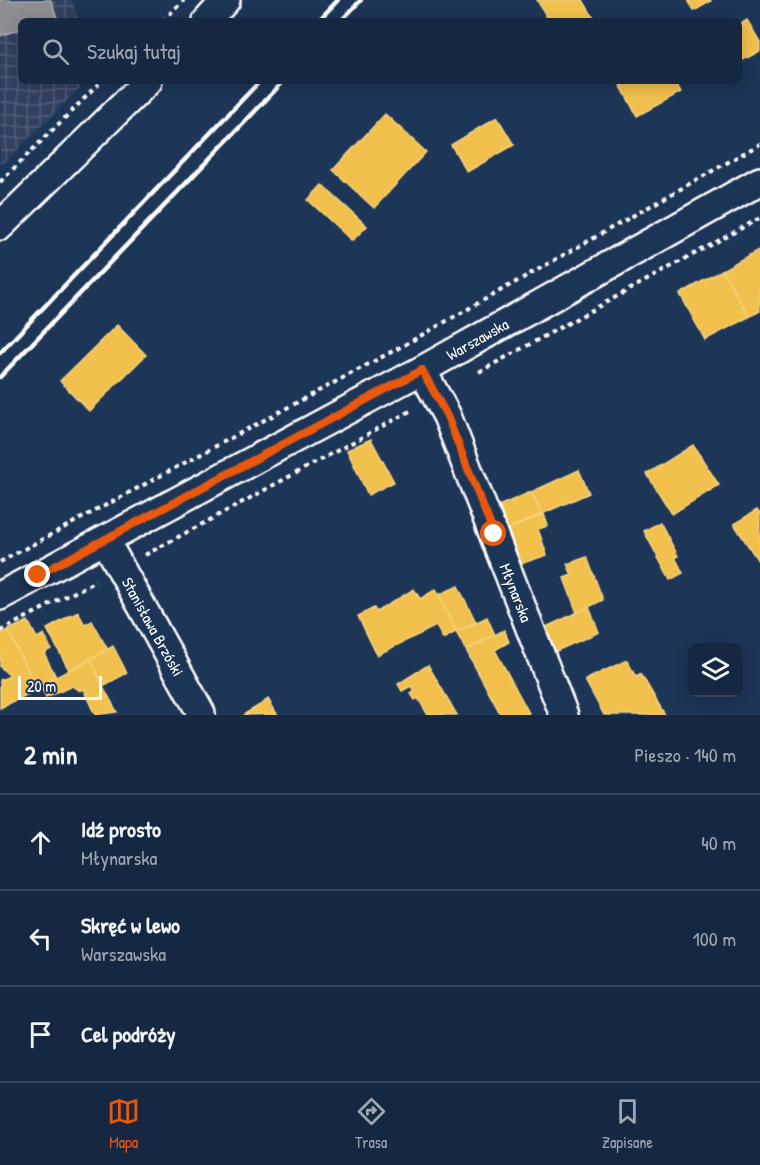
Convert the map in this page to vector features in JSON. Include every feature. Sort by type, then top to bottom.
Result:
[{"type":"street","points":[[210,18],[226,0]]},
{"type":"street","points":[[0,226],[145,84]]},
{"type":"street","name":"Warszawska","points":[[0,596],[422,370],[760,181]]},
{"type":"street","name":"Młynarska","points":[[422,370],[447,416],[564,715]]},
{"type":"street","name":"Stanisława Brzóski","points":[[105,540],[201,713]]},
{"type":"path","points":[[166,18],[184,0]]},
{"type":"path","points":[[0,182],[99,84]]},
{"type":"path","points":[[0,562],[406,344],[760,144]]},
{"type":"shaded area","points":[[0,0],[72,0],[78,18],[18,18],[18,84],[84,84],[0,167]]},
{"type":"building: Mieszkania","points":[[537,0],[583,0],[594,18],[547,18]]},
{"type":"building: Mieszkania","points":[[688,0],[710,0],[711,1],[694,11]]},
{"type":"building: Mieszkania","points":[[747,20],[760,42],[760,51],[743,60],[742,58],[742,23]]},
{"type":"building: Mieszkania","points":[[620,84],[677,84],[681,92],[637,116]]},
{"type":"building: Mieszkania","points":[[385,114],[426,152],[374,208],[333,170]]},
{"type":"building: Mieszkania","points":[[497,117],[514,145],[467,172],[451,145]]},
{"type":"building: Mieszkania","points":[[322,185],[367,226],[352,241],[308,200]]},
{"type":"building: Mieszkania","points":[[760,249],[760,311],[749,317],[722,270]]},
{"type":"building: Mieszkania","points":[[722,270],[749,317],[705,340],[680,294]]},
{"type":"building: Mieszkania","points":[[117,325],[146,355],[89,411],[60,381]]},
{"type":"building: Mieszkania","points":[[371,439],[394,482],[368,495],[347,450]]},
{"type":"building: Mieszkania","points":[[693,445],[719,485],[672,514],[647,474]]},
{"type":"building: Mieszkania","points":[[579,470],[589,493],[542,514],[531,492]]},
{"type":"building: Mieszkania","points":[[531,492],[542,514],[506,530],[496,507]]},
{"type":"building: Mieszkania","points":[[757,510],[760,514],[760,564],[734,524]]},
{"type":"building: Mieszkania","points":[[544,514],[548,526],[538,529],[547,555],[517,565],[506,530]]},
{"type":"building: Mieszkania","points":[[660,522],[678,556],[675,557],[683,573],[670,580],[644,531]]},
{"type":"building: Mieszkania","points":[[587,557],[603,600],[577,613],[564,578],[572,575],[567,564]]},
{"type":"building: Mieszkania","points":[[458,586],[476,622],[456,632],[438,595]]},
{"type":"building: Mieszkania","points":[[414,589],[420,599],[436,589],[456,632],[443,639],[436,626],[377,655],[358,616],[374,608],[376,612]]},
{"type":"building: Mieszkania","points":[[589,607],[599,632],[554,652],[544,628]]},
{"type":"building: Mieszkania","points":[[78,612],[85,625],[92,621],[108,650],[69,670],[47,629]]},
{"type":"building: Mieszkania","points":[[487,617],[495,635],[466,650],[456,632]]},
{"type":"building: Mieszkania","points":[[28,621],[37,638],[44,634],[51,649],[44,653],[56,677],[36,688],[8,630]]},
{"type":"building: Mieszkania","points":[[8,630],[37,690],[0,708],[0,680],[10,676],[0,667],[0,634]]},
{"type":"building: Mieszkania","points":[[504,630],[509,642],[495,650],[530,715],[501,715],[466,650]]},
{"type":"building: Mieszkania","points":[[113,646],[127,673],[103,686],[91,659]]},
{"type":"building: Mieszkania","points":[[91,659],[117,712],[95,715],[83,689],[79,691],[72,686],[46,698],[40,685]]},
{"type":"building: Mieszkania","points":[[627,660],[636,677],[641,674],[665,715],[604,715],[585,680]]},
{"type":"building: Mieszkania","points":[[428,665],[457,715],[428,715],[418,698],[415,700],[411,694],[415,691],[411,686],[402,691],[398,684]]},
{"type":"building: Mieszkania","points":[[268,699],[277,714],[243,715],[260,705]]},
{"type":"building: Przemysł","points":[[0,0],[51,0],[57,18],[18,18],[18,30],[0,36]]},
{"type":"railway","points":[[321,18],[338,0]]},
{"type":"railway","points":[[344,18],[361,0]]},
{"type":"railway","points":[[0,353],[257,84]]},
{"type":"railway","points":[[0,377],[281,84]]},
{"type":"route","points":[[38,575],[422,370],[447,416],[494,534]]}]
